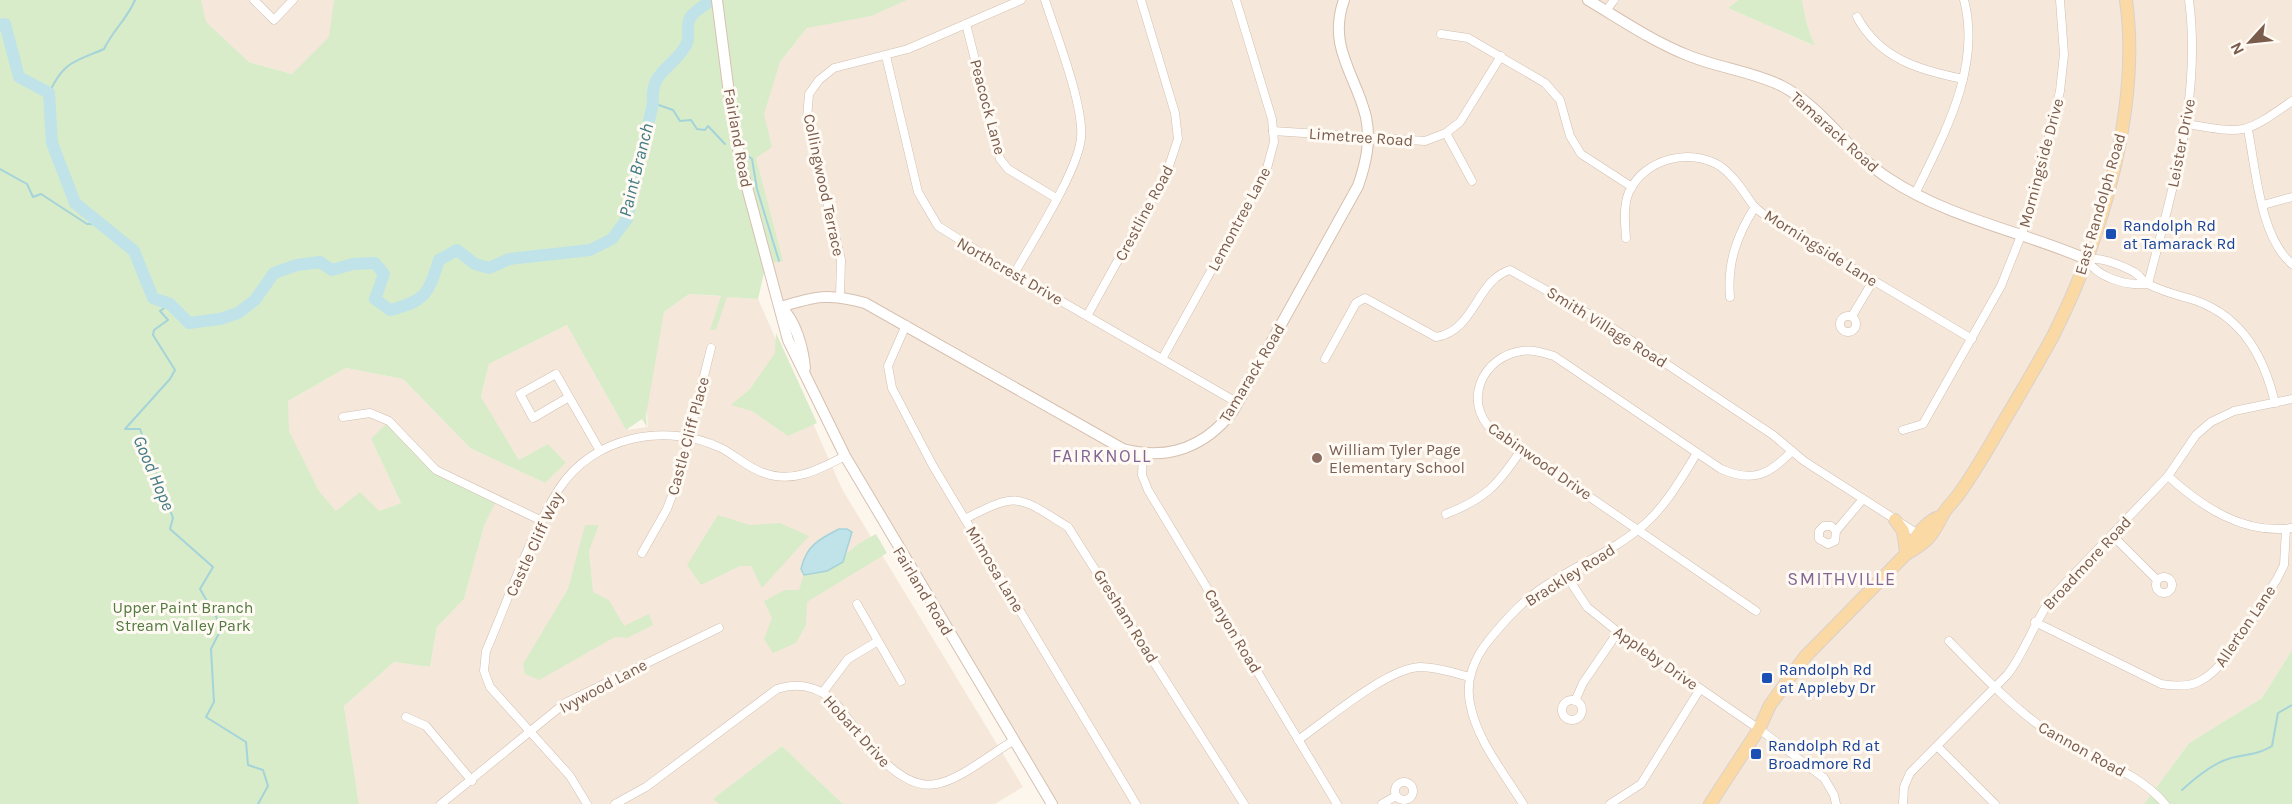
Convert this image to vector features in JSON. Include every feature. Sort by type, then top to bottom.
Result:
[{"type":"main road","name":"East Randolph Road","points":[[1906,554],[1920,547],[1941,524],[1942,516],[1970,478],[2053,335],[2086,259],[2097,228],[2124,122],[2130,56],[2126,0]]},
{"type":"main road","name":"East Randolph Road","points":[[1710,804],[1760,729],[1770,705],[1804,658],[1906,554],[1918,534],[1933,518],[1942,516]]},
{"type":"main road","points":[[1895,520],[1903,531],[1906,554]]},
{"type":"street","points":[[254,0],[274,20],[293,0]]},
{"type":"street","name":"Fairland Road","points":[[717,0],[741,165],[788,340],[806,372],[845,456],[1052,804]]},
{"type":"street","name":"Collingwood Terrace","points":[[840,296],[840,260],[807,119],[809,94],[819,80],[834,68],[886,56],[1021,0]]},
{"type":"street","points":[[1014,274],[1078,155],[1081,124],[1046,0]]},
{"type":"street","name":"Crestline Road","points":[[1088,316],[1167,172],[1178,139],[1175,112],[1141,0]]},
{"type":"street","name":"Lemontree Lane","points":[[1162,359],[1266,172],[1272,154],[1273,131],[1267,101],[1236,0]]},
{"type":"street","name":"Tamarack Road","points":[[781,307],[812,297],[840,296],[865,303],[1123,449],[1143,454],[1176,452],[1200,443],[1220,428],[1238,403],[1358,186],[1366,163],[1368,137],[1366,116],[1342,56],[1338,29],[1344,0]]},
{"type":"street","name":"Tamarack Road","points":[[1588,0],[1687,56],[1758,76],[1784,87],[1810,106],[1871,166],[1915,194],[2086,259],[2096,258],[2135,272],[2148,284],[2220,313],[2242,330],[2262,361],[2275,403]]},
{"type":"street","points":[[1606,11],[1614,0]]},
{"type":"street","points":[[1915,194],[1952,118],[1963,79],[1968,47],[1964,0]]},
{"type":"street","name":"Morningside Drive","points":[[1903,430],[1923,424],[2001,286],[2032,208],[2060,91],[2064,54],[2061,0]]},
{"type":"street","name":"Leister Drive","points":[[2148,284],[2187,124],[2192,81],[2192,24],[2189,0]]},
{"type":"street","points":[[1857,17],[1872,39],[1899,60],[1922,70],[1963,79]]},
{"type":"street","name":"Peacock Lane","points":[[966,24],[1000,159],[1008,169],[1056,198]]},
{"type":"street","points":[[1441,34],[1468,38],[1545,83],[1564,111],[1570,136],[1581,154],[1632,187]]},
{"type":"street","name":"Northcrest Drive","points":[[886,56],[918,192],[928,212],[949,235],[1238,403]]},
{"type":"street","points":[[1472,181],[1446,133],[1460,122],[1501,56]]},
{"type":"street","points":[[2187,124],[2225,130],[2248,130],[2292,101]]},
{"type":"street","points":[[2248,130],[2263,205],[2275,243],[2292,264]]},
{"type":"street","name":"Limetree Road","points":[[1273,131],[1425,141],[1446,133]]},
{"type":"street","name":"Morningside Lane","points":[[1626,238],[1624,215],[1636,179],[1651,167],[1668,159],[1688,156],[1705,159],[1720,166],[1735,179],[1755,207],[1775,222],[1972,339]]},
{"type":"street","points":[[2263,205],[2292,197]]},
{"type":"street","points":[[1730,297],[1729,282],[1734,247],[1755,207]]},
{"type":"street","name":"Tamarack Road","points":[[2086,259],[2093,270],[2133,286],[2148,284]]},
{"type":"street","name":"Smith Village Road","points":[[1325,359],[1356,303],[1365,298],[1436,337],[1448,335],[1470,315],[1496,278],[1510,270],[1605,323],[1773,435],[1792,451],[1863,500],[1918,534]]},
{"type":"street","points":[[1852,316],[1873,281]]},
{"type":"street","name":"Mimosa Lane","points":[[906,325],[888,366],[892,388],[933,466],[1136,804]]},
{"type":"street","name":"Castle Cliff Place","points":[[642,554],[667,509],[711,348]]},
{"type":"street","name":"Cabinwood Drive","points":[[1756,611],[1521,450],[1483,421],[1476,403],[1477,392],[1488,372],[1504,357],[1520,351],[1533,350],[1554,356],[1697,453],[1736,475],[1753,476],[1776,467],[1792,451]]},
{"type":"street","points":[[569,397],[533,418],[520,394],[556,374],[600,451]]},
{"type":"street","name":"Broadmore Road","points":[[1903,804],[1904,787],[1910,773],[2017,662],[2035,622],[2053,596],[2168,476],[2196,435],[2211,422],[2234,411],[2292,399]]},
{"type":"street","points":[[343,417],[370,413],[390,421],[441,473],[542,520]]},
{"type":"street","name":"Castle Cliff Way","points":[[587,804],[570,776],[494,693],[484,671],[486,651],[542,520],[566,480],[583,462],[600,451],[618,442],[643,436],[674,435],[688,438],[720,448],[764,473],[779,476],[808,474],[845,456]]},
{"type":"street","points":[[1446,514],[1471,505],[1487,494],[1501,480],[1521,450]]},
{"type":"street","name":"Brackley Road","points":[[1523,804],[1477,727],[1469,702],[1470,677],[1481,650],[1507,617],[1532,596],[1613,548],[1639,529],[1666,501],[1697,453]]},
{"type":"street","name":"Canyon Road","points":[[1143,454],[1142,475],[1148,490],[1337,804]]},
{"type":"street","points":[[2168,476],[2192,498],[2224,517],[2250,525],[2289,529]]},
{"type":"street","name":"Gresham Road","points":[[965,519],[1000,501],[1019,500],[1029,503],[1068,527],[1244,804]]},
{"type":"street","points":[[1836,531],[1863,500]]},
{"type":"street","name":"Allerton Lane","points":[[2035,622],[2161,684],[2177,686],[2196,683],[2222,664],[2277,579],[2284,565],[2289,529]]},
{"type":"street","points":[[2112,535],[2157,580]]},
{"type":"street","name":"Appleby Drive","points":[[1566,575],[1587,607],[1618,632],[1760,729]]},
{"type":"street","points":[[857,604],[901,681]]},
{"type":"street","name":"Ivywood Lane","points":[[441,804],[566,703],[719,628]]},
{"type":"street","points":[[1575,701],[1583,683],[1618,632]]},
{"type":"street","points":[[823,692],[848,659],[878,641]]},
{"type":"street","name":"Cannon Road","points":[[1948,641],[2027,717],[2054,736],[2130,775],[2156,793],[2165,804]]},
{"type":"street","points":[[1298,740],[1379,684],[1407,669],[1434,668],[1470,677]]},
{"type":"street","name":"Hobart Drive","points":[[615,804],[646,787],[777,689],[799,685],[823,692],[833,700],[892,770],[910,783],[930,785],[949,780],[1013,741]]},
{"type":"street","points":[[1610,804],[1641,784],[1700,690]]},
{"type":"street","points":[[406,717],[426,726],[472,781]]},
{"type":"street","points":[[1760,729],[1824,778],[1834,795],[1836,804]]},
{"type":"street","points":[[1937,746],[1995,804]]},
{"type":"street","points":[[1383,804],[1396,796]]},
{"type":"shaded area","points":[[201,0],[334,0],[333,20],[326,53],[303,77],[249,62],[203,20]]},
{"type":"shaded area","points":[[907,0],[1738,0],[1728,8],[1815,46],[1807,25],[1802,0],[2292,0],[2292,650],[2262,698],[2189,743],[2144,804],[1052,804],[825,415],[781,307],[752,214],[756,129],[780,62],[808,27]]},
{"type":"shaded area","points":[[689,294],[758,299],[842,489],[1023,787],[995,804],[843,804],[782,746],[714,799],[719,804],[359,804],[344,706],[394,662],[430,667],[437,627],[464,599],[484,526],[496,500],[371,439],[401,503],[379,511],[336,511],[319,491],[288,431],[288,401],[346,368],[403,379],[470,448],[545,483],[566,463],[519,460],[481,398],[489,364],[567,325],[626,430],[648,427],[645,390],[664,312]]},
{"type":"green space","name":"Upper Paint Branch Stream Valley Park","points":[[0,0],[201,0],[206,22],[249,62],[292,74],[329,37],[334,0],[907,0],[871,16],[807,28],[780,62],[764,114],[772,147],[756,158],[783,261],[766,264],[758,299],[727,297],[716,330],[710,330],[721,296],[689,294],[664,312],[646,416],[647,427],[642,419],[626,430],[567,325],[489,364],[481,397],[519,460],[548,444],[566,463],[545,483],[470,448],[403,379],[346,368],[288,401],[289,431],[319,491],[336,511],[360,492],[379,511],[401,503],[371,439],[389,421],[436,470],[497,499],[484,526],[464,599],[437,627],[430,667],[394,662],[344,706],[359,804],[0,804]]},
{"type":"green space","points":[[1738,0],[1802,0],[1807,25],[1815,46],[1728,8]]},
{"type":"green space","points":[[776,333],[817,423],[788,436],[752,411],[731,405],[750,389],[775,353]]},
{"type":"green space","points":[[718,515],[750,525],[780,523],[809,536],[762,588],[751,566],[740,566],[701,585],[687,565]]},
{"type":"green space","points":[[585,525],[599,525],[589,551],[593,592],[609,600],[624,626],[649,614],[653,625],[627,638],[615,637],[539,680],[525,674],[523,664],[568,589]]},
{"type":"green space","points":[[876,534],[887,553],[807,602],[806,625],[796,643],[773,653],[764,639],[772,618],[764,601],[785,590],[799,590],[804,575],[827,571],[843,562],[846,554]]},
{"type":"green space","points":[[2292,650],[2292,804],[2144,804],[2189,743],[2262,698]]},
{"type":"green space","points":[[782,746],[843,804],[719,804],[713,799]]},
{"type":"water","points":[[839,529],[852,532],[843,562],[827,571],[804,575],[801,569],[806,554],[814,544]]},
{"type":"waterway","points":[[49,93],[65,68],[77,60],[104,49],[135,0]]},
{"type":"waterway","name":"Paint Branch","points":[[0,25],[5,24],[19,77],[49,93],[52,143],[75,203],[134,251],[153,298],[170,304],[189,323],[220,319],[238,313],[255,300],[274,273],[297,265],[320,262],[332,270],[353,264],[375,263],[384,274],[375,299],[390,310],[411,303],[424,294],[432,281],[439,260],[457,250],[475,264],[489,268],[509,259],[590,250],[612,239],[627,219],[653,103],[655,83],[686,45],[690,18],[712,0]]},
{"type":"waterway","points":[[653,103],[673,110],[680,121],[691,120],[697,129],[705,130],[708,126],[725,144]]},
{"type":"waterway","points":[[748,156],[752,159],[757,189],[779,261]]},
{"type":"waterway","points":[[0,169],[27,184],[33,197],[41,194],[87,224],[101,224]]},
{"type":"waterway","name":"Good Hope","points":[[170,304],[160,311],[168,320],[154,330],[153,335],[175,370],[170,379],[125,429],[140,429],[173,518],[170,529],[213,567],[200,589],[222,627],[211,649],[214,702],[206,717],[246,742],[248,765],[263,770],[268,786],[258,804]]},
{"type":"waterway","points":[[2182,790],[2218,763],[2272,746],[2278,713],[2292,705]]},
{"type":"place","name":"Randolph Rd at Tamarack Rd","points":[[2111,234]]},
{"type":"place","name":"William Tyler Page Elementary School","points":[[1317,458]]},
{"type":"place","name":"Randolph Rd at Appleby Dr","points":[[1767,678]]},
{"type":"place","name":"Randolph Rd at Broadmore Rd","points":[[1756,754]]},
{"type":"district","name":"FAIRKNOLL","points":[[1102,456]]},
{"type":"district","name":"SMITHVILLE","points":[[1842,579]]}]
